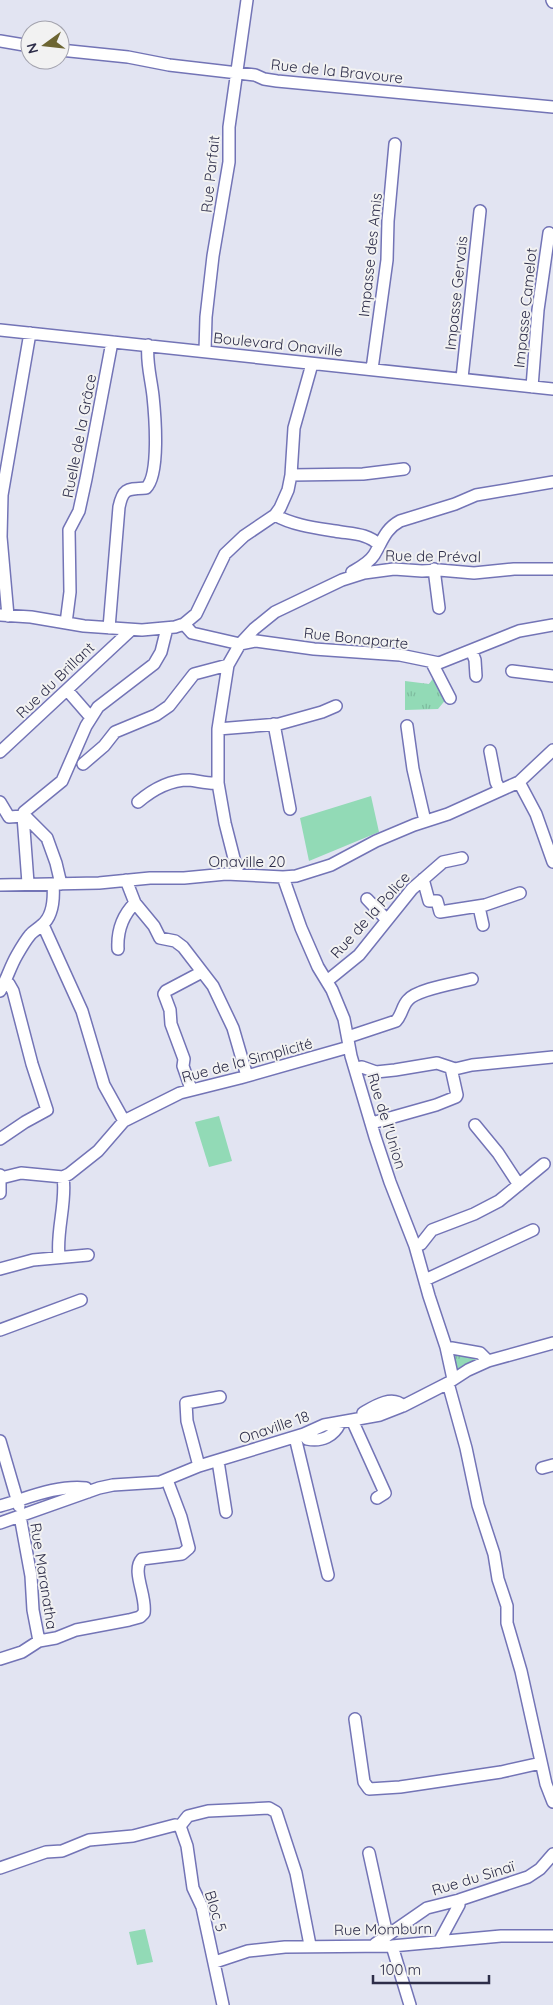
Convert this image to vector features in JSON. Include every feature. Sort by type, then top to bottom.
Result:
[{"type":"street","name":"Rue Parfait","points":[[205,351],[206,317],[213,256],[228,162],[229,136],[248,0]]},
{"type":"street","points":[[0,41],[20,44]]},
{"type":"street","name":"Rue de la Bravoure","points":[[70,51],[128,57],[168,65],[256,74],[264,79],[290,83],[553,107]]},
{"type":"street","name":"Impasse des Amis","points":[[372,369],[387,260],[388,221],[395,144]]},
{"type":"street","name":"Impasse Gervais","points":[[462,378],[480,211]]},
{"type":"street","name":"Impasse Camelot","points":[[532,387],[538,310],[549,233]]},
{"type":"street","name":"Boulevard Onaville","points":[[0,330],[553,389]]},
{"type":"street","points":[[30,333],[2,495],[1,537],[4,616],[84,626],[131,630],[167,628],[184,624],[196,614],[224,554],[244,536],[275,516],[288,490],[291,475],[294,428],[312,364]]},
{"type":"street","name":"Ruelle de la Grâce","points":[[66,623],[70,592],[69,530],[79,511],[112,342]]},
{"type":"street","points":[[109,628],[119,507],[122,495],[127,490],[146,488],[152,479],[154,465],[154,410],[147,357],[148,345]]},
{"type":"street","points":[[291,475],[364,474],[404,469]]},
{"type":"street","points":[[238,874],[225,823],[218,783],[218,729],[228,665],[240,644],[254,628],[275,612],[342,580],[344,576],[374,564],[383,536],[393,525],[406,519],[456,504],[476,495],[553,482]]},
{"type":"street","points":[[275,516],[292,522],[334,531],[361,534],[379,545]]},
{"type":"street","name":"Rue de Préval","points":[[374,564],[474,573],[514,569],[553,570]]},
{"type":"street","points":[[434,570],[439,608]]},
{"type":"street","name":"Rue Bonaparte","points":[[184,624],[192,633],[240,644],[256,641],[314,649],[400,655],[432,663],[439,663],[472,652],[519,631],[553,625]]},
{"type":"street","points":[[28,883],[24,816],[29,807],[62,781],[91,716],[107,700],[154,664],[161,652],[167,628]]},
{"type":"street","name":"Rue du Brillant","points":[[0,752],[131,630]]},
{"type":"street","points":[[472,652],[475,660],[476,676]]},
{"type":"street","points":[[432,663],[450,698]]},
{"type":"street","points":[[83,764],[104,746],[115,732],[156,715],[169,706],[194,674],[228,665]]},
{"type":"street","points":[[512,671],[553,676]]},
{"type":"street","points":[[67,690],[91,716]]},
{"type":"street","points":[[218,729],[288,722],[336,706]]},
{"type":"street","points":[[274,724],[290,809]]},
{"type":"street","points":[[406,726],[425,822]]},
{"type":"street","name":"Onaville 20","points":[[0,885],[28,883],[57,884],[238,874],[296,876],[331,865],[376,841],[464,807],[519,782],[553,750]]},
{"type":"street","points":[[490,751],[496,782],[500,790]]},
{"type":"street","points":[[138,802],[154,791],[175,782],[189,780],[218,783]]},
{"type":"street","points":[[519,782],[536,814],[553,862]]},
{"type":"street","points":[[0,802],[4,819],[24,816]]},
{"type":"street","points":[[3,986],[11,964],[26,940],[48,918],[57,884],[56,863],[47,838],[24,816]]},
{"type":"street","name":"Rue de la Police","points":[[327,981],[352,962],[412,888],[443,862],[462,858]]},
{"type":"street","name":"Rue de l'Union","points":[[283,877],[301,928],[344,1018],[348,1042],[390,1182],[415,1246],[446,1347],[451,1381],[478,1505],[494,1554],[498,1579],[507,1606],[507,1623],[521,1671],[546,1784],[553,1802]]},
{"type":"street","points":[[423,879],[429,901],[437,901],[440,912],[478,907],[520,893]]},
{"type":"street","points":[[126,880],[135,903],[154,926],[160,938],[175,941],[183,946],[213,986],[233,1028],[247,1076]]},
{"type":"street","points":[[367,899],[387,920]]},
{"type":"street","points":[[118,949],[117,934],[119,928],[126,913],[135,903]]},
{"type":"street","points":[[478,907],[482,925]]},
{"type":"street","points":[[43,925],[82,1012],[104,1085],[124,1121]]},
{"type":"street","points":[[191,1089],[164,994],[166,991],[202,972]]},
{"type":"street","name":"Rue de la Simplicité","points":[[62,1177],[69,1174],[98,1151],[124,1121],[139,1112],[191,1089],[247,1076],[348,1042],[396,1021],[400,1017],[407,1000],[412,997],[427,990],[472,979]]},
{"type":"street","points":[[0,1139],[47,1110],[32,1064],[13,991],[9,984],[3,986]]},
{"type":"street","points":[[356,1068],[362,1067],[376,1072],[437,1063],[452,1068],[553,1057]]},
{"type":"street","points":[[372,1123],[456,1097],[458,1095],[451,1073],[452,1068]]},
{"type":"street","points":[[475,1125],[498,1153],[519,1185]]},
{"type":"street","points":[[415,1246],[422,1244],[432,1230],[487,1207],[509,1194],[544,1164]]},
{"type":"street","points":[[0,1193],[1,1177],[21,1173],[62,1177],[64,1191],[61,1208],[59,1256]]},
{"type":"street","points":[[425,1280],[532,1230]]},
{"type":"street","points":[[0,1269],[32,1260],[59,1256],[88,1255]]},
{"type":"street","points":[[0,1330],[81,1300]]},
{"type":"street","name":"Onaville 18","points":[[0,1523],[88,1492],[113,1485],[152,1483],[167,1480],[199,1466],[299,1436],[324,1425],[380,1415],[403,1406],[488,1361],[553,1343]]},
{"type":"street","points":[[446,1347],[480,1353],[488,1361]]},
{"type":"street","points":[[199,1466],[187,1421],[186,1404],[220,1397]]},
{"type":"street","points":[[363,1412],[378,1405],[394,1401],[399,1402],[403,1406]]},
{"type":"street","points":[[346,1421],[385,1493],[376,1498]]},
{"type":"street","points":[[299,1436],[328,1575]]},
{"type":"street","name":"Rue Maranatha","points":[[0,1441],[21,1516],[31,1576],[33,1610],[39,1641]]},
{"type":"street","points":[[218,1461],[226,1512]]},
{"type":"street","points":[[0,1659],[22,1652],[39,1641],[56,1638],[76,1630],[129,1620],[140,1617],[144,1613],[144,1599],[137,1570],[142,1559],[182,1554],[189,1548],[181,1517],[167,1480]]},
{"type":"street","points":[[0,1506],[52,1490],[76,1487],[86,1488],[88,1492]]},
{"type":"street","points":[[355,1719],[364,1782],[369,1789],[383,1789],[501,1772],[541,1763]]},
{"type":"street","points":[[0,1868],[46,1852],[62,1851],[89,1840],[133,1836],[175,1825],[180,1826],[188,1816],[208,1811],[269,1808],[276,1812],[296,1874],[310,1945]]},
{"type":"street","name":"Bloc 5","points":[[180,1826],[187,1846],[193,1888],[202,1907],[223,2005]]},
{"type":"street","points":[[369,1853],[387,1935]]},
{"type":"street","name":"Rue du Sinaï","points":[[375,1944],[427,1908],[459,1900],[528,1876],[540,1869],[553,1854]]},
{"type":"street","points":[[439,1942],[459,1905],[459,1900]]},
{"type":"street","name":"Rue Momburn","points":[[215,1962],[248,1951],[310,1945],[375,1944],[392,1946],[501,1936],[553,1936]]},
{"type":"street","points":[[392,1946],[410,2005]]},
{"type":"green space","points":[[434,677],[447,698],[438,709],[405,710],[405,681],[429,684]]},
{"type":"green space","points":[[371,796],[379,832],[309,861],[300,818]]},
{"type":"green space","points":[[219,1116],[232,1161],[209,1167],[195,1122]]},
{"type":"green space","points":[[453,1355],[478,1358],[456,1370]]},
{"type":"green space","points":[[145,1929],[153,1962],[137,1965],[129,1932]]}]
